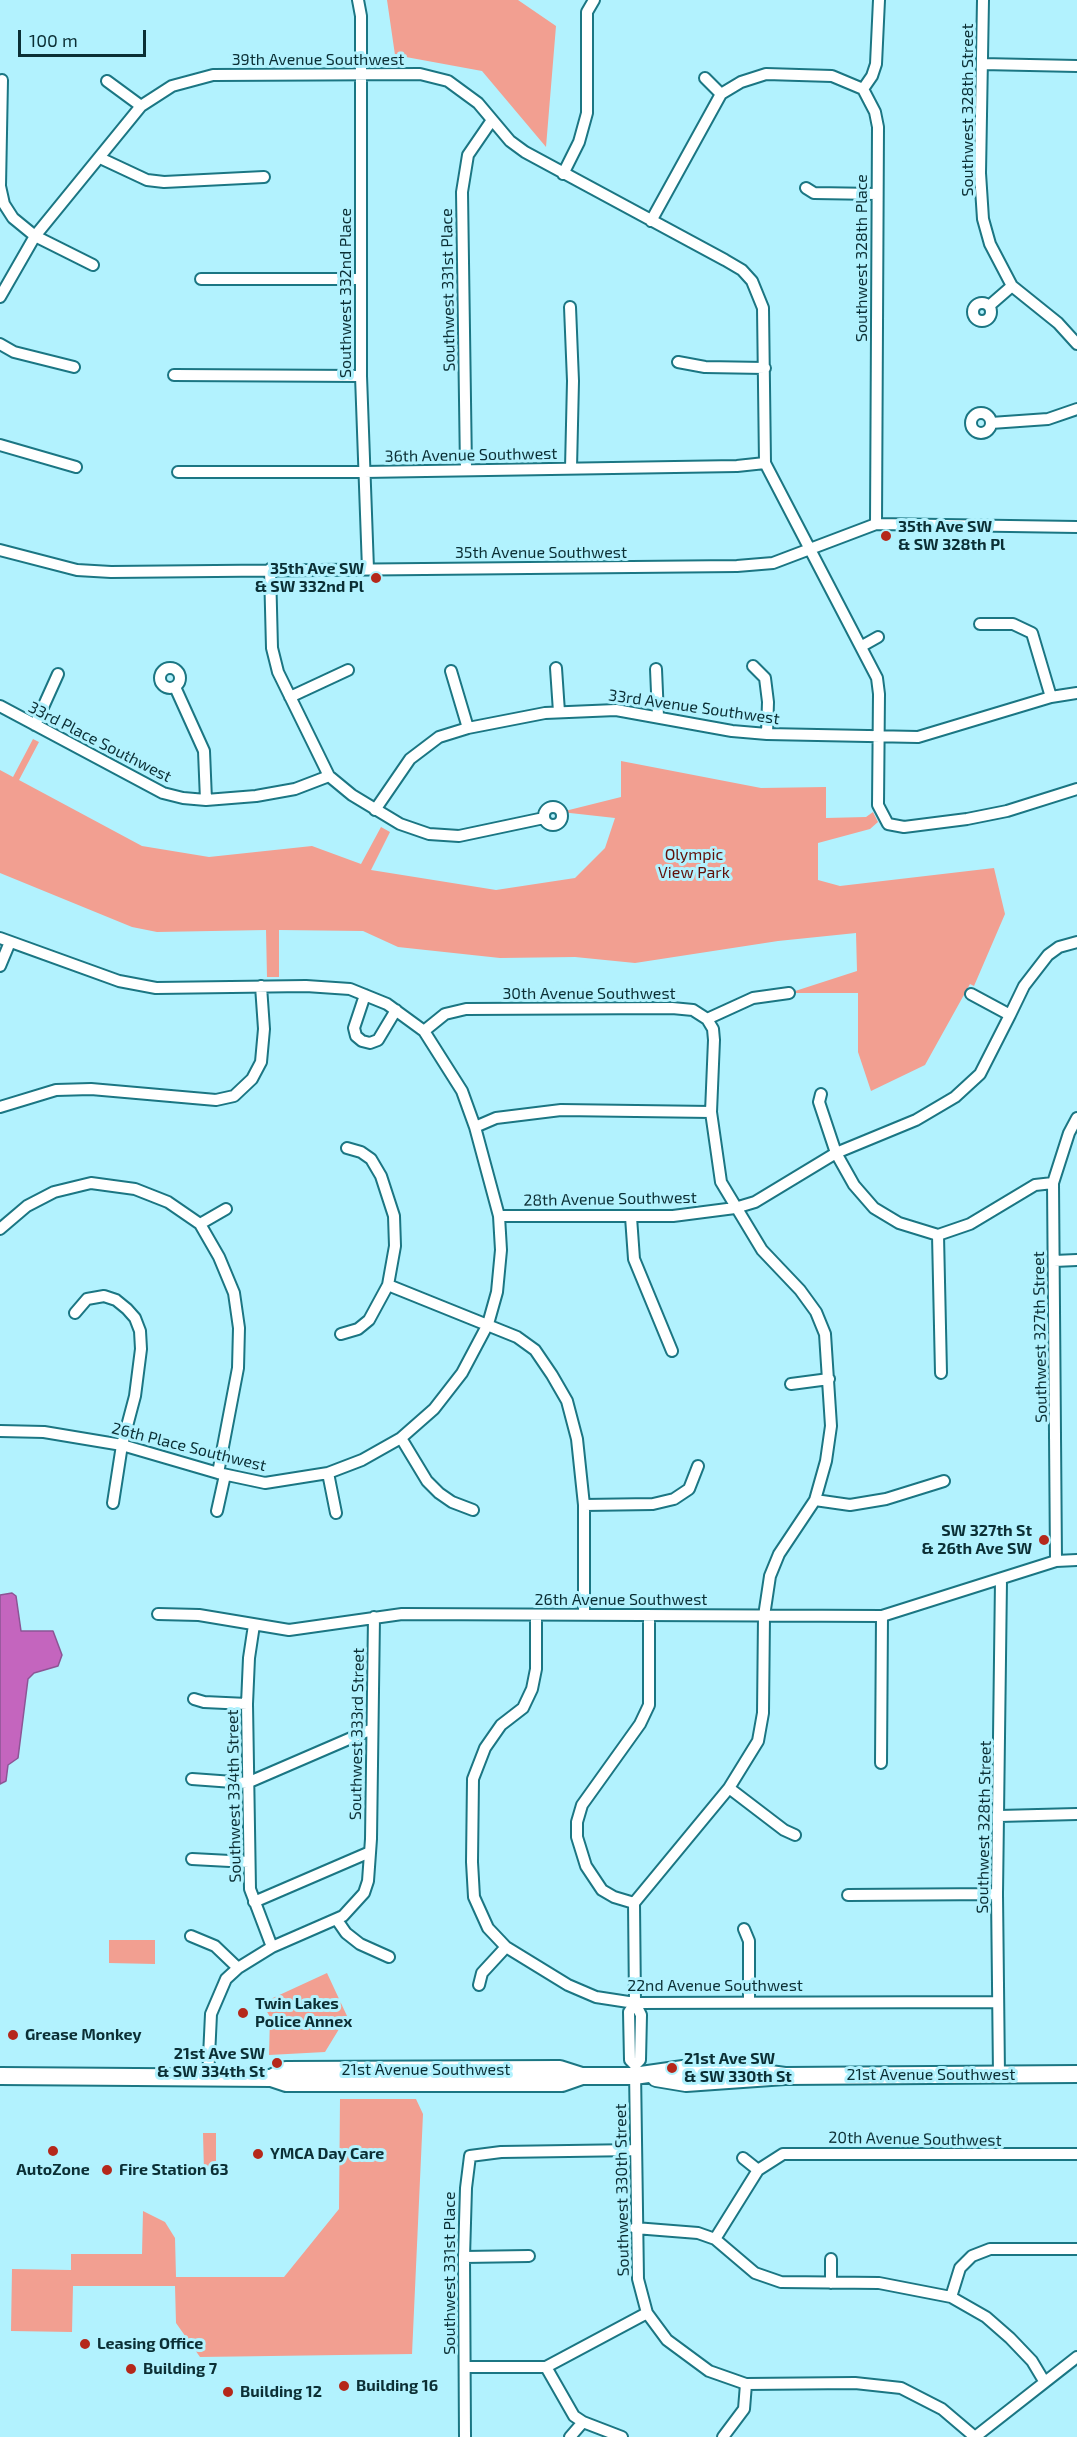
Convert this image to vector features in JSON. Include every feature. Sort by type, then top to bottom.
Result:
[{"type":"main road","name":"21st Avenue Southwest","points":[[0,2076],[272,2078],[286,2070],[560,2069],[582,2076],[635,2070],[686,2083],[785,2076],[1077,2074]]},
{"type":"street","name":"Southwest 332nd Place","points":[[358,0],[361,16],[361,376],[369,569]]},
{"type":"street","points":[[563,174],[579,142],[587,113],[587,12],[594,0]]},
{"type":"street","points":[[879,0],[878,58],[872,76],[862,89],[832,76],[766,74],[741,82],[722,94],[651,221],[742,270],[752,281],[763,308],[765,463],[808,551],[862,646],[877,678],[878,805],[888,824],[904,827],[936,824],[1007,811],[1077,789]]},
{"type":"street","name":"Southwest 328th Street","points":[[983,0],[980,173],[983,219],[990,244],[1012,286],[1058,323],[1077,344]]},
{"type":"street","points":[[982,64],[1077,66]]},
{"type":"street","name":"39th Avenue Southwest","points":[[0,297],[35,236],[141,106],[172,86],[213,75],[420,74],[440,78],[469,94],[525,152],[651,221]]},
{"type":"street","points":[[705,78],[722,94]]},
{"type":"street","points":[[2,80],[0,186],[4,204],[13,218],[35,236],[93,265]]},
{"type":"street","points":[[107,81],[141,106]]},
{"type":"street","name":"Southwest 328th Place","points":[[862,89],[875,112],[878,127],[876,524]]},
{"type":"street","name":"Southwest 331st Place","points":[[466,469],[462,192],[468,155],[492,120]]},
{"type":"street","points":[[100,158],[140,177],[164,182],[264,177]]},
{"type":"street","points":[[806,188],[814,193],[877,194]]},
{"type":"street","points":[[201,279],[361,279]]},
{"type":"street","points":[[989,306],[1012,286]]},
{"type":"street","points":[[570,307],[573,381],[571,468]]},
{"type":"street","points":[[0,344],[14,352],[74,366]]},
{"type":"street","points":[[678,362],[705,367],[765,368]]},
{"type":"street","points":[[174,375],[361,376]]},
{"type":"street","points":[[991,423],[1048,419],[1077,409]]},
{"type":"street","points":[[0,445],[76,467]]},
{"type":"street","name":"36th Avenue Southwest","points":[[178,472],[364,472],[737,466],[765,463]]},
{"type":"street","name":"35th Avenue Southwest","points":[[0,550],[77,570],[100,571],[223,573],[270,570],[738,566],[773,563],[876,524],[1077,527]]},
{"type":"street","points":[[270,570],[272,648],[278,672],[329,776],[375,810],[400,824],[429,834],[459,836],[544,818]]},
{"type":"street","points":[[980,624],[1013,624],[1032,633],[1051,697]]},
{"type":"street","points":[[862,646],[878,637]]},
{"type":"street","points":[[753,666],[765,678],[768,702],[767,734]]},
{"type":"street","points":[[556,668],[560,712]]},
{"type":"street","points":[[656,669],[658,716]]},
{"type":"street","points":[[290,697],[348,670]]},
{"type":"street","points":[[451,671],[468,728]]},
{"type":"street","points":[[35,725],[58,674]]},
{"type":"street","points":[[175,687],[204,751],[206,800]]},
{"type":"street","name":"33rd Avenue Southwest","points":[[375,810],[395,779],[424,746],[439,737],[468,728],[560,712],[616,711],[658,716],[732,731],[767,734],[918,737],[1051,697],[1077,693]]},
{"type":"street","name":"33rd Place Southwest","points":[[0,706],[164,793],[206,800],[266,795],[295,789],[329,776]]},
{"type":"street","points":[[0,966],[5,940],[119,981],[156,988],[261,986],[350,989],[396,1010],[424,1031],[462,1092],[490,1174],[499,1216],[500,1270],[488,1324],[462,1373],[434,1409],[401,1438],[427,1481],[452,1502],[473,1510]]},
{"type":"street","points":[[971,994],[1010,1015],[1024,986],[1048,955],[1059,947],[1077,942]]},
{"type":"street","points":[[0,1107],[56,1090],[101,1089],[216,1100],[234,1096],[252,1079],[261,1062],[264,1029],[261,986]]},
{"type":"street","points":[[649,1616],[649,1705],[640,1724],[582,1805],[577,1822],[577,1837],[586,1866],[602,1890],[614,1897],[634,1903],[729,1788],[758,1741],[763,1713],[764,1616],[770,1576],[779,1554],[815,1500],[826,1461],[831,1426],[825,1334],[816,1312],[800,1290],[762,1250],[721,1182],[711,1112],[714,1040],[713,1029],[707,1018],[753,998],[789,993]]},
{"type":"street","points":[[365,995],[354,1028],[356,1036],[362,1041],[370,1043],[378,1040],[396,1010]]},
{"type":"street","name":"30th Avenue Southwest","points":[[424,1031],[446,1014],[466,1009],[672,1008],[693,1011],[707,1018]]},
{"type":"street","name":"28th Avenue Southwest","points":[[499,1216],[673,1216],[735,1208],[755,1202],[836,1153],[916,1120],[955,1097],[980,1074],[1010,1015]]},
{"type":"street","points":[[821,1094],[819,1102],[836,1153],[854,1185],[874,1208],[899,1223],[938,1235],[970,1224],[1017,1193],[1035,1185],[1053,1184]]},
{"type":"street","points":[[475,1127],[496,1118],[561,1110],[711,1112]]},
{"type":"street","name":"Southwest 327th Street","points":[[1056,1561],[1053,1184],[1069,1133],[1077,1118]]},
{"type":"street","points":[[341,1334],[358,1329],[369,1320],[388,1285],[395,1246],[394,1216],[388,1195],[371,1159],[361,1152],[347,1148]]},
{"type":"street","points":[[0,1229],[27,1206],[54,1192],[91,1183],[135,1190],[168,1202],[200,1224],[219,1257],[234,1293],[239,1328],[238,1368],[217,1511]]},
{"type":"street","points":[[200,1224],[226,1209]]},
{"type":"street","points":[[631,1217],[634,1259],[672,1352]]},
{"type":"street","points":[[938,1235],[941,1373]]},
{"type":"street","points":[[1054,1261],[1077,1260]]},
{"type":"street","points":[[388,1285],[517,1337],[536,1350],[567,1401],[578,1439],[584,1505],[584,1614]]},
{"type":"street","points":[[75,1313],[87,1299],[96,1295],[116,1300],[135,1318],[140,1340],[135,1396],[122,1445],[113,1503]]},
{"type":"street","points":[[791,1384],[829,1380]]},
{"type":"street","name":"26th Place Southwest","points":[[0,1431],[44,1432],[122,1445],[221,1474],[265,1484],[328,1473],[362,1460],[401,1438]]},
{"type":"street","points":[[584,1505],[652,1504],[674,1499],[689,1489],[698,1466]]},
{"type":"street","points":[[328,1473],[336,1513]]},
{"type":"street","points":[[815,1500],[850,1504],[886,1499],[944,1481]]},
{"type":"street","name":"26th Avenue Southwest","points":[[158,1614],[199,1615],[289,1630],[402,1614],[882,1616],[1056,1561],[1077,1560]]},
{"type":"street","name":"Southwest 328th Street","points":[[999,2075],[997,1894],[1001,1580]]},
{"type":"street","name":"22nd Avenue Southwest","points":[[536,1615],[536,1669],[532,1689],[523,1708],[501,1725],[485,1748],[473,1779],[474,1897],[488,1928],[506,1947],[568,1985],[596,1997],[635,2003],[998,2002]]},
{"type":"street","points":[[881,1763],[882,1616]]},
{"type":"street","name":"Southwest 333rd Street","points":[[272,1947],[337,1920],[356,1905],[369,1881],[374,1617]]},
{"type":"street","name":"Southwest 334th Street","points":[[254,1625],[249,1658],[247,1704],[249,1862],[254,1902],[272,1947]]},
{"type":"street","points":[[194,1699],[247,1704]]},
{"type":"street","points":[[192,1779],[247,1784],[372,1729]]},
{"type":"street","points":[[729,1788],[784,1830],[795,1835]]},
{"type":"street","points":[[999,1816],[1077,1814]]},
{"type":"street","points":[[254,1902],[370,1852]]},
{"type":"street","points":[[192,1859],[249,1862]]},
{"type":"street","points":[[848,1895],[997,1894]]},
{"type":"street","name":"Southwest 330th Street","points":[[634,1903],[635,2003],[629,2012],[630,2060],[635,2070],[635,2228],[638,2280],[647,2313]]},
{"type":"street","points":[[337,1920],[346,1933],[360,1944],[389,1957]]},
{"type":"street","points":[[744,1929],[749,1941],[749,2001]]},
{"type":"street","points":[[191,1936],[215,1946],[238,1968]]},
{"type":"street","points":[[208,2078],[209,2026],[213,2007],[223,1985],[238,1968],[272,1947]]},
{"type":"street","points":[[479,1985],[482,1973],[506,1947]]},
{"type":"street","name":"Southwest 331st Place","points":[[465,2437],[464,2257],[466,2188],[470,2156],[516,2152],[636,2150]]},
{"type":"street","name":"20th Avenue Southwest","points":[[758,2170],[772,2159],[795,2152],[1077,2154]]},
{"type":"street","points":[[715,2239],[758,2170],[743,2158]]},
{"type":"street","points":[[635,2228],[683,2230],[715,2239],[746,2268],[763,2278],[781,2282],[879,2283],[951,2297],[986,2317],[1010,2338],[1032,2361],[1044,2381]]},
{"type":"street","points":[[951,2297],[960,2268],[972,2256],[990,2249],[1077,2249]]},
{"type":"street","points":[[464,2257],[529,2256]]},
{"type":"street","points":[[831,2259],[831,2283]]},
{"type":"street","points":[[465,2367],[546,2367],[647,2313],[667,2340],[701,2365],[722,2376],[746,2384],[885,2385],[917,2394],[931,2402],[957,2419],[975,2437],[1077,2357]]},
{"type":"street","points":[[546,2367],[567,2408],[583,2422],[622,2437]]},
{"type":"street","points":[[723,2437],[744,2409],[746,2384]]},
{"type":"street","points":[[570,2437],[583,2422]]},
{"type":"green space","points":[[387,0],[518,0],[556,26],[546,147],[482,71],[395,55]]},
{"type":"green space","name":"Olympic View Park","points":[[33,739],[39,742],[19,780],[142,846],[209,857],[312,846],[361,864],[381,827],[390,832],[371,870],[496,890],[575,878],[605,848],[615,818],[561,812],[621,797],[621,761],[761,788],[826,787],[826,818],[866,817],[873,812],[878,822],[870,829],[818,843],[818,880],[840,886],[994,868],[1005,914],[974,986],[970,984],[925,1065],[871,1091],[858,1052],[858,993],[789,993],[857,971],[856,933],[778,941],[635,963],[575,957],[500,958],[398,947],[363,931],[279,930],[279,977],[267,977],[266,930],[157,932],[132,927],[0,873],[0,770],[13,777]]},
{"type":"green space","points":[[109,1940],[155,1940],[155,1964],[109,1963]]},
{"type":"green space","points":[[327,1973],[347,2016],[325,2052],[269,2055],[270,2017],[262,2003]]},
{"type":"green space","points":[[340,2099],[416,2099],[423,2114],[412,2354],[200,2357],[176,2323],[175,2286],[73,2286],[72,2332],[11,2331],[12,2269],[71,2270],[71,2254],[142,2254],[143,2211],[165,2222],[175,2238],[176,2277],[284,2277],[339,2209]]},
{"type":"green space","points":[[203,2133],[216,2133],[216,2172],[204,2172]]},
{"type":"shaded area","points":[[12,1593],[16,1596],[21,1631],[53,1631],[62,1655],[58,1666],[34,1673],[28,1679],[18,1758],[8,1765],[6,1781],[0,1784],[0,1595]]},
{"type":"place","name":"35th Ave SW & SW 328th Pl","points":[[886,536]]},
{"type":"place","name":"35th Ave SW & SW 332nd Pl","points":[[376,578]]},
{"type":"place","name":"SW 327th St & 26th Ave SW","points":[[1044,1540]]},
{"type":"place","name":"Twin Lakes Police Annex","points":[[243,2013]]},
{"type":"place","name":"Grease Monkey","points":[[13,2035]]},
{"type":"place","name":"21st Ave SW & SW 334th St","points":[[277,2063]]},
{"type":"place","name":"21st Ave SW & SW 330th St","points":[[672,2068]]},
{"type":"place","name":"AutoZone","points":[[53,2151]]},
{"type":"place","name":"YMCA Day Care","points":[[258,2154]]},
{"type":"place","name":"Fire Station 63","points":[[107,2170]]},
{"type":"place","name":"Leasing Office","points":[[85,2344]]},
{"type":"place","name":"Building 7","points":[[131,2369]]},
{"type":"place","name":"Building 16","points":[[344,2386]]},
{"type":"place","name":"Building 12","points":[[228,2392]]}]
